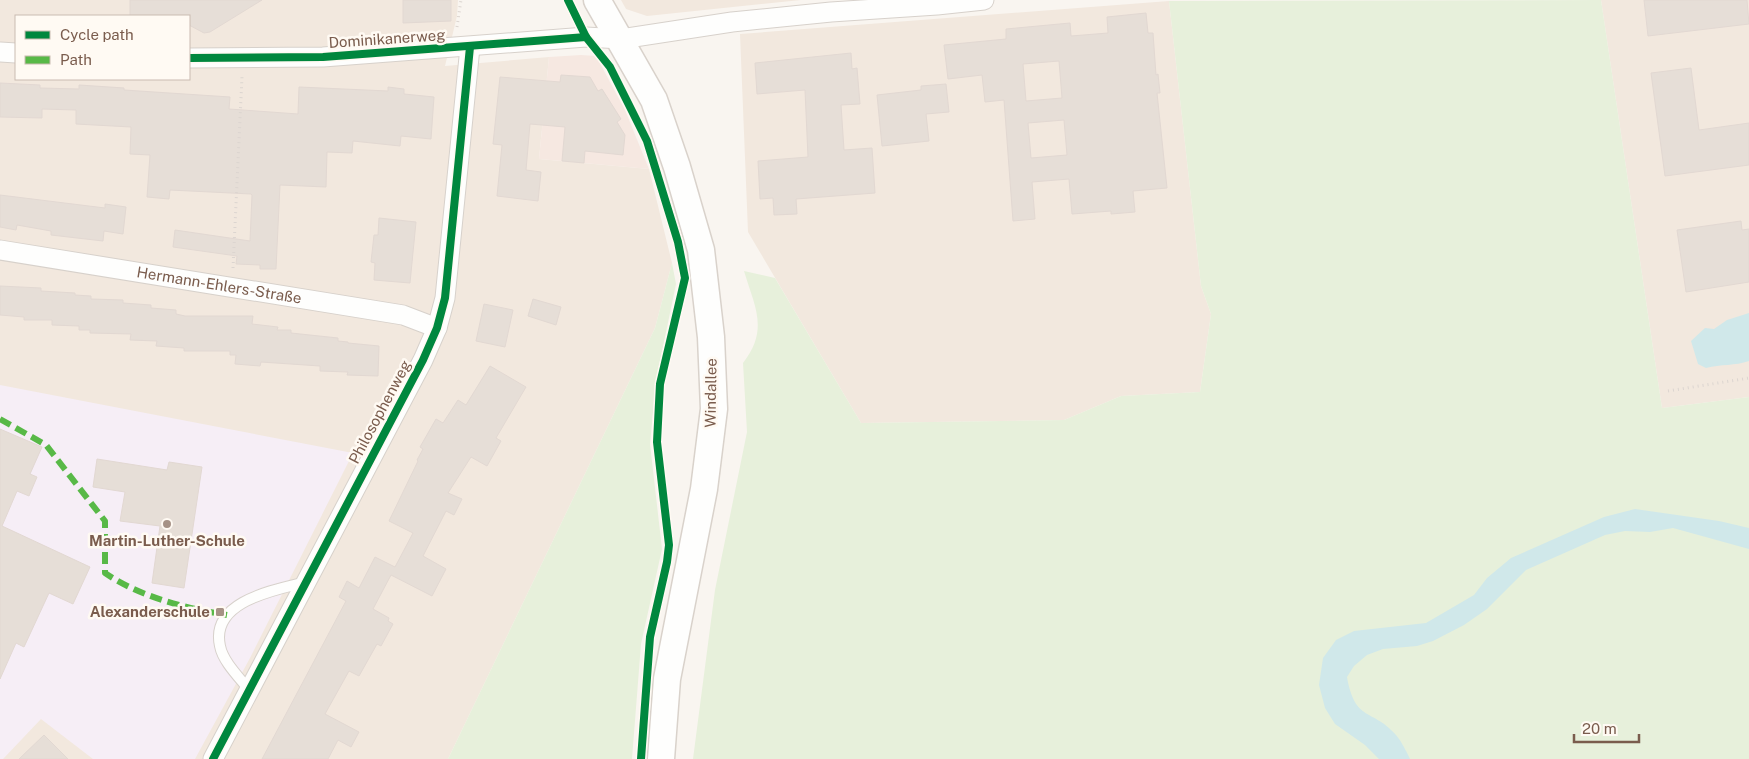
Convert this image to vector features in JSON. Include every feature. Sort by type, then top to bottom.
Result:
[{"type":"main road","name":"Windallee","points":[[597,0],[621,39],[654,100],[677,167],[700,250],[711,337],[714,408],[704,489],[667,679],[661,759]]},
{"type":"street","name":"Dominikanerweg","points":[[190,58],[323,57],[462,48],[586,37],[621,39],[732,22],[984,0]]},
{"type":"street","name":"Philosophenweg","points":[[213,759],[423,360],[436,328],[445,298],[462,48]]},
{"type":"street","points":[[0,52],[15,53]]},
{"type":"street","name":"Hermann-Ehlers-Straße","points":[[0,250],[232,289],[403,315],[436,328]]},
{"type":"lane","points":[[250,691],[229,664],[220,646],[220,632],[227,615],[241,602],[306,582]]},
{"type":"path","points":[[461,0],[462,48]]},
{"type":"path","points":[[232,289],[242,59]]},
{"type":"path","points":[[1668,391],[1749,378]]},
{"type":"shaded area","points":[[0,0],[458,0],[457,16],[445,66],[549,57],[539,159],[649,169],[672,263],[655,328],[448,759],[0,759]]},
{"type":"shaded area","points":[[621,0],[801,0],[647,16],[626,9]]},
{"type":"shaded area","points":[[1601,0],[1749,0],[1749,397],[1662,408]]},
{"type":"shaded area","points":[[1169,1],[1201,286],[1211,314],[1200,392],[1121,396],[1064,420],[861,423],[748,232],[740,34]]},
{"type":"shaded area","points":[[596,56],[625,110],[649,169],[539,159],[549,57]]},
{"type":"shaded area","points":[[0,385],[353,453],[250,658],[195,759],[93,759],[41,719],[3,759],[0,759]]},
{"type":"green space","points":[[1601,0],[1662,408],[1749,397],[1749,759],[693,759],[715,590],[747,432],[743,363],[751,351],[758,329],[755,307],[744,271],[775,278],[861,423],[1064,420],[1121,396],[1200,392],[1211,314],[1201,286],[1169,1]]},
{"type":"green space","points":[[672,263],[676,284],[656,380],[650,444],[662,549],[641,644],[632,759],[448,759],[655,328]]},
{"type":"water","points":[[1749,313],[1749,361],[1706,368],[1698,364],[1691,341],[1705,328],[1714,329],[1727,320]]},
{"type":"water","points":[[1635,509],[1719,521],[1749,528],[1749,549],[1673,528],[1650,532],[1625,531],[1605,535],[1526,570],[1487,609],[1464,625],[1433,641],[1417,646],[1383,649],[1367,655],[1354,666],[1347,677],[1350,692],[1355,702],[1366,713],[1380,721],[1396,735],[1410,759],[1379,759],[1365,745],[1335,724],[1325,708],[1319,685],[1323,658],[1336,640],[1354,631],[1426,623],[1474,595],[1487,578],[1511,558],[1604,517]]},
{"type":"building","points":[[130,0],[262,0],[210,32],[204,33],[190,26],[190,15],[130,15]]},
{"type":"building","points":[[403,0],[451,0],[451,21],[403,23]]},
{"type":"building","points":[[1644,0],[1747,0],[1749,24],[1648,36]]},
{"type":"building","points":[[1146,13],[1148,33],[1153,33],[1156,75],[1158,74],[1160,93],[1157,93],[1167,188],[1133,191],[1135,212],[1111,214],[1111,211],[1072,214],[1069,179],[1032,182],[1035,219],[1013,221],[1004,100],[985,102],[982,75],[948,79],[944,45],[1006,39],[1006,29],[1070,23],[1071,36],[1108,33],[1107,17]],"holes":[[[1059,61],[1062,98],[1026,101],[1023,64]],[[1064,120],[1067,155],[1031,158],[1028,123]]]},
{"type":"building","points":[[851,53],[852,69],[857,68],[860,104],[841,105],[844,150],[872,148],[875,193],[796,199],[797,214],[774,215],[773,198],[760,199],[758,161],[808,157],[805,90],[757,94],[755,63]]},
{"type":"building","points":[[1691,68],[1699,130],[1749,123],[1749,165],[1665,176],[1651,73]]},
{"type":"building","points":[[561,75],[590,77],[598,91],[602,89],[621,119],[617,122],[625,135],[623,155],[585,151],[584,163],[562,161],[565,127],[530,124],[526,170],[541,172],[538,201],[497,196],[502,145],[493,144],[500,77],[560,82]]},
{"type":"building","points":[[0,83],[40,85],[40,88],[79,89],[79,85],[230,97],[229,109],[298,114],[299,87],[388,91],[388,87],[404,89],[404,94],[434,97],[431,139],[401,136],[400,146],[353,141],[352,153],[327,152],[326,187],[280,185],[276,269],[260,269],[260,265],[236,264],[237,256],[173,247],[175,230],[250,241],[251,194],[170,190],[169,199],[147,197],[150,155],[130,154],[131,127],[76,124],[76,110],[42,109],[42,118],[0,117]]},
{"type":"building","points":[[946,84],[949,112],[926,114],[929,141],[882,146],[877,95],[921,90],[921,86]]},
{"type":"building","points":[[0,195],[105,208],[105,204],[126,207],[123,234],[104,231],[103,241],[51,235],[51,231],[17,225],[16,230],[0,227]]},
{"type":"building","points":[[379,218],[416,222],[410,283],[374,280],[375,263],[371,262],[374,235],[378,235]]},
{"type":"building","points":[[1741,221],[1742,230],[1749,229],[1749,282],[1686,292],[1677,230]]},
{"type":"building","points":[[0,286],[41,288],[41,291],[91,296],[91,299],[123,300],[123,303],[151,305],[151,308],[176,310],[176,314],[185,316],[253,316],[252,324],[278,327],[277,330],[291,330],[291,333],[338,338],[338,341],[348,343],[379,346],[378,376],[347,375],[348,372],[320,371],[320,366],[261,362],[260,366],[235,364],[236,355],[230,355],[230,351],[184,351],[184,348],[156,346],[157,341],[130,340],[131,334],[90,333],[90,330],[79,330],[79,326],[52,325],[52,320],[24,320],[24,317],[0,315]]},
{"type":"building","points":[[533,299],[561,307],[556,325],[528,316]]},
{"type":"building","points":[[484,304],[513,310],[505,347],[476,341]]},
{"type":"building","points":[[490,366],[526,387],[496,438],[501,441],[487,466],[471,457],[448,493],[462,499],[454,515],[446,511],[423,556],[446,569],[432,596],[391,575],[373,609],[389,618],[388,621],[393,624],[381,646],[377,644],[359,676],[349,671],[325,714],[359,732],[351,747],[338,740],[328,759],[262,759],[346,601],[339,597],[347,581],[359,588],[375,557],[395,567],[413,533],[389,521],[418,461],[423,449],[420,447],[436,419],[443,423],[458,400],[466,405]]},
{"type":"building","points":[[0,429],[42,447],[30,474],[37,477],[29,496],[17,491],[2,526],[90,567],[73,604],[49,593],[24,647],[16,643],[0,679]]},
{"type":"building","name":"Martin-Luther-Schule","points":[[97,459],[167,470],[169,462],[202,467],[184,588],[152,583],[160,526],[120,521],[125,492],[93,487]]},
{"type":"building","points":[[44,735],[68,759],[19,759]]},
{"type":"marked path","points":[[0,419],[46,445],[105,521],[105,573],[148,595],[195,609],[227,615]]},
{"type":"cycle path","points":[[568,0],[586,37],[610,67],[647,141],[678,242],[685,278],[660,384],[657,442],[669,545],[650,637],[641,759]]},
{"type":"cycle path","points":[[190,58],[323,57],[586,37]]},
{"type":"cycle path","points":[[213,759],[423,360],[437,328],[445,298],[470,47]]},
{"type":"place","name":"Martin-Luther-Schule","points":[[167,524]]},
{"type":"place","name":"Alexanderschule","points":[[220,612]]}]
